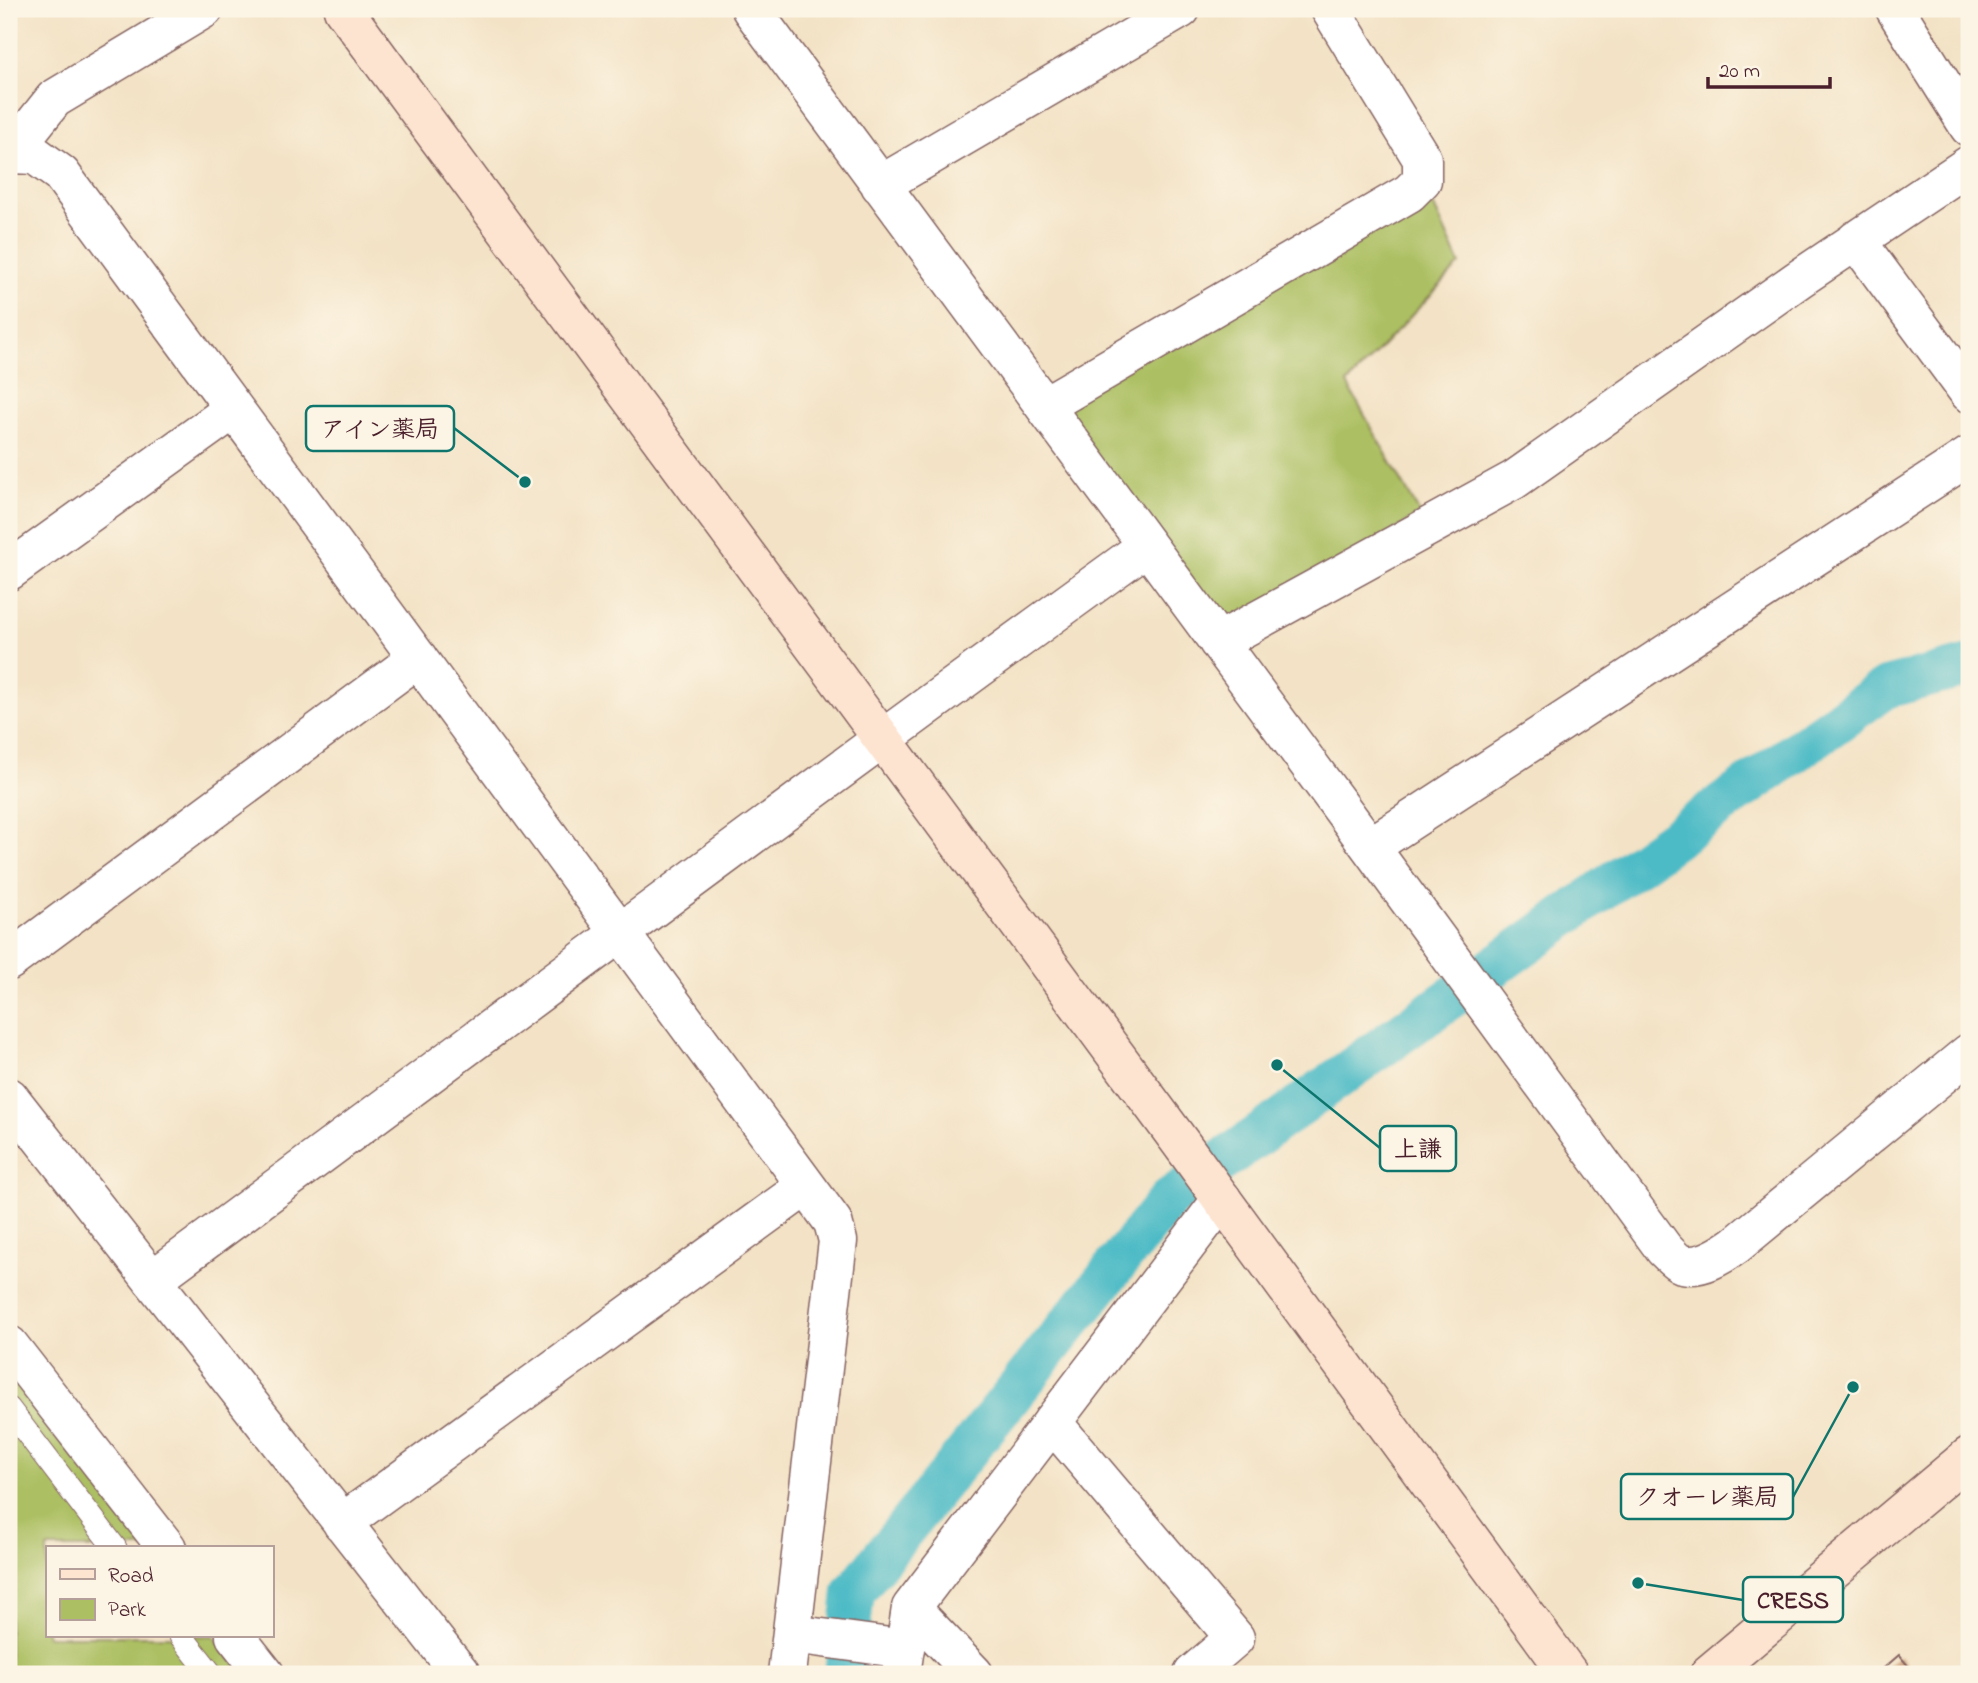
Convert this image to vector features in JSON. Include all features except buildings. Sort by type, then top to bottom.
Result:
[{"type":"street","points":[[10,154],[54,99],[204,9]]},
{"type":"street","points":[[343,9],[882,737],[1569,1674]]},
{"type":"street","points":[[751,9],[1664,1250],[1681,1264],[1700,1264],[1720,1256],[1969,1053]]},
{"type":"street","points":[[880,185],[1181,9]]},
{"type":"street","points":[[1044,406],[1409,193],[1422,180],[1422,159],[1330,9]]},
{"type":"street","points":[[1895,9],[1969,127]]},
{"type":"street","points":[[10,154],[35,155],[61,174],[833,1222],[838,1241],[787,1674]]},
{"type":"street","points":[[1218,642],[1514,480],[1856,240],[1969,165]]},
{"type":"street","points":[[1856,240],[1969,393]]},
{"type":"street","points":[[9,571],[234,409]]},
{"type":"street","points":[[1370,847],[1969,456]]},
{"type":"street","points":[[152,1280],[621,934],[882,737],[1147,546]]},
{"type":"street","points":[[9,961],[418,658]]},
{"type":"street","points":[[9,1097],[461,1674]]},
{"type":"street","points":[[342,1523],[806,1186]]},
{"type":"street","points":[[792,1633],[903,1662],[911,1608],[1219,1196]]},
{"type":"street","points":[[9,1345],[165,1546]]},
{"type":"street","points":[[1052,1422],[1235,1638],[1193,1674]]},
{"type":"street","points":[[1709,1674],[1969,1456]]},
{"type":"street","points":[[911,1608],[974,1674]]},
{"type":"street","points":[[237,1638],[265,1674]]},
{"type":"lane","points":[[9,1409],[113,1546]]},
{"type":"lane","points":[[183,1638],[211,1674]]},
{"type":"green space","points":[[1422,180],[1460,264],[1347,384],[1420,514],[1218,641],[1044,406]]},
{"type":"green space","points":[[9,1363],[146,1546],[46,1546],[46,1638],[216,1638],[243,1674],[9,1674]]},
{"type":"waterway","points":[[845,1674],[854,1592],[1169,1199],[1885,688],[1969,666]]},
{"type":"place","name":"アイン薬局","points":[[525,482]]},
{"type":"place","name":"上謙","points":[[1277,1065]]},
{"type":"place","name":"クオーレ薬局","points":[[1853,1387]]},
{"type":"place","name":"CRESS","points":[[1638,1583]]}]
